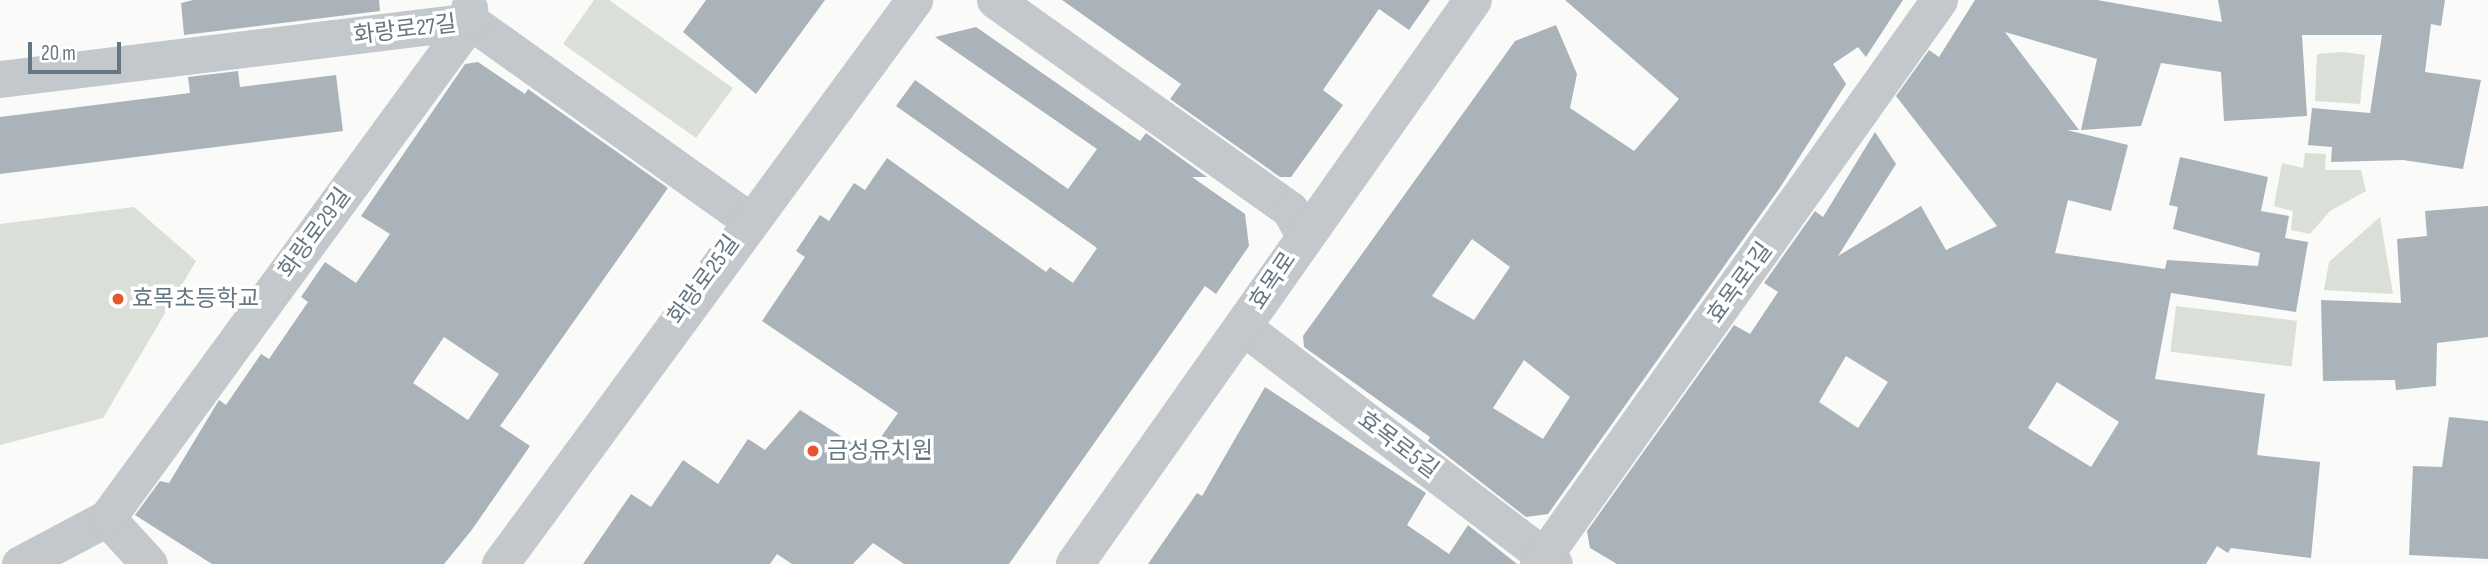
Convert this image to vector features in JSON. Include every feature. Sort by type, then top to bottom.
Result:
[{"type":"street","name":"화랑로25길","points":[[503,563],[748,219],[914,0]]},
{"type":"street","points":[[995,0],[1290,211],[1304,235]]},
{"type":"street","name":"효목로","points":[[1075,564],[1304,235],[1473,0]]},
{"type":"street","name":"효목로1길","points":[[1545,562],[1940,0]]},
{"type":"street","name":"화랑로27길","points":[[0,79],[469,11],[748,219]]},
{"type":"street","name":"화랑로29길","points":[[20,564],[107,518],[469,11]]},
{"type":"street","name":"효목로5길","points":[[1242,326],[1545,562]]},
{"type":"street","points":[[107,518],[149,564]]},
{"type":"shaded area","points":[[594,0],[609,0],[733,88],[696,138],[563,44]]},
{"type":"shaded area","points":[[2343,52],[2365,55],[2360,104],[2315,101],[2317,54]]},
{"type":"shaded area","points":[[2305,153],[2326,154],[2325,170],[2361,170],[2366,191],[2330,211],[2310,234],[2291,230],[2293,211],[2274,206],[2282,163],[2303,168]]},
{"type":"shaded area","points":[[134,207],[196,261],[103,418],[0,445],[0,224]]},
{"type":"shaded area","points":[[2380,217],[2393,294],[2324,290],[2329,262]]},
{"type":"shaded area","points":[[2176,306],[2297,321],[2291,367],[2170,352]]},
{"type":"building","points":[[193,0],[379,0],[380,11],[184,35],[181,3]]},
{"type":"building","points":[[706,0],[825,0],[756,94],[683,32]]},
{"type":"building","points":[[1062,0],[1430,0],[1409,30],[1379,9],[1323,90],[1343,105],[1291,177],[1280,177],[1170,99],[1181,84]]},
{"type":"building","points":[[1565,0],[1903,0],[1866,57],[1858,47],[1833,64],[1846,84],[1781,186],[1548,514],[1526,517],[1428,441],[1430,437],[1304,347],[1303,336],[1515,41],[1556,25],[1577,74],[1570,108],[1634,151],[1679,99]],"holes":[[[1472,239],[1510,267],[1474,320],[1432,296]],[[1524,360],[1570,397],[1543,439],[1493,408]]]},
{"type":"building","points":[[1975,0],[2097,0],[2222,22],[2218,0],[2445,0],[2441,26],[2431,24],[2425,72],[2481,80],[2463,169],[2403,160],[2331,162],[2332,147],[2308,145],[2312,108],[2370,113],[2382,35],[2302,35],[2307,116],[2224,121],[2221,72],[2161,63],[2141,126],[2081,130],[2097,59],[2005,32],[2079,130],[2067,130],[2128,145],[2111,211],[2068,200],[2055,253],[2165,269],[2167,260],[2258,266],[2260,253],[2173,229],[2178,207],[2169,205],[2180,157],[2268,177],[2261,211],[2289,216],[2285,238],[2308,242],[2296,312],[2171,293],[2155,379],[2265,394],[2257,455],[2320,462],[2311,558],[2231,548],[2228,553],[2217,546],[2206,564],[1617,564],[1590,548],[1587,531],[1734,325],[1750,334],[1778,292],[1764,283],[1815,211],[1823,217],[1875,132],[1896,164],[1838,256],[1921,206],[1946,250],[1997,226],[1896,96],[1929,50],[1939,57]],"holes":[[[1846,356],[1888,382],[1858,428],[1819,402]],[[2057,382],[2119,422],[2091,467],[2028,428]]]},
{"type":"building","points":[[976,27],[1140,141],[1146,133],[1207,177],[1192,177],[1245,214],[1249,246],[1216,294],[1205,286],[1009,564],[904,564],[873,543],[853,564],[792,564],[777,554],[770,564],[583,564],[631,494],[651,507],[683,460],[718,484],[748,439],[765,450],[800,410],[869,454],[898,413],[762,321],[805,257],[796,251],[820,215],[829,221],[854,183],[865,190],[887,158],[1046,272],[1050,267],[1073,283],[1097,248],[896,106],[915,80],[1068,189],[1097,149],[935,37]]},
{"type":"building","points":[[478,62],[525,94],[528,89],[668,188],[500,426],[530,446],[471,531],[444,564],[212,564],[135,515],[160,481],[169,483],[219,400],[226,405],[261,354],[269,359],[308,302],[301,297],[325,262],[356,283],[390,234],[361,216],[465,64]],"holes":[[[444,337],[499,374],[468,420],[413,383]]]},
{"type":"building","points":[[238,71],[240,87],[336,75],[343,131],[0,174],[0,117],[190,93],[188,77]]},
{"type":"building","points":[[2488,206],[2488,337],[2437,343],[2436,386],[2396,390],[2395,380],[2323,381],[2321,300],[2401,303],[2397,239],[2427,236],[2425,211]]},
{"type":"building","points":[[1265,387],[1426,493],[1407,525],[1449,554],[1468,525],[1517,564],[1148,564],[1197,493],[1202,496]]},
{"type":"building","points":[[2449,417],[2488,421],[2488,559],[2409,555],[2413,466],[2442,467]]},
{"type":"place","name":"효목초등학교","points":[[118,299]]},
{"type":"place","name":"금성유치원","points":[[813,451]]}]
